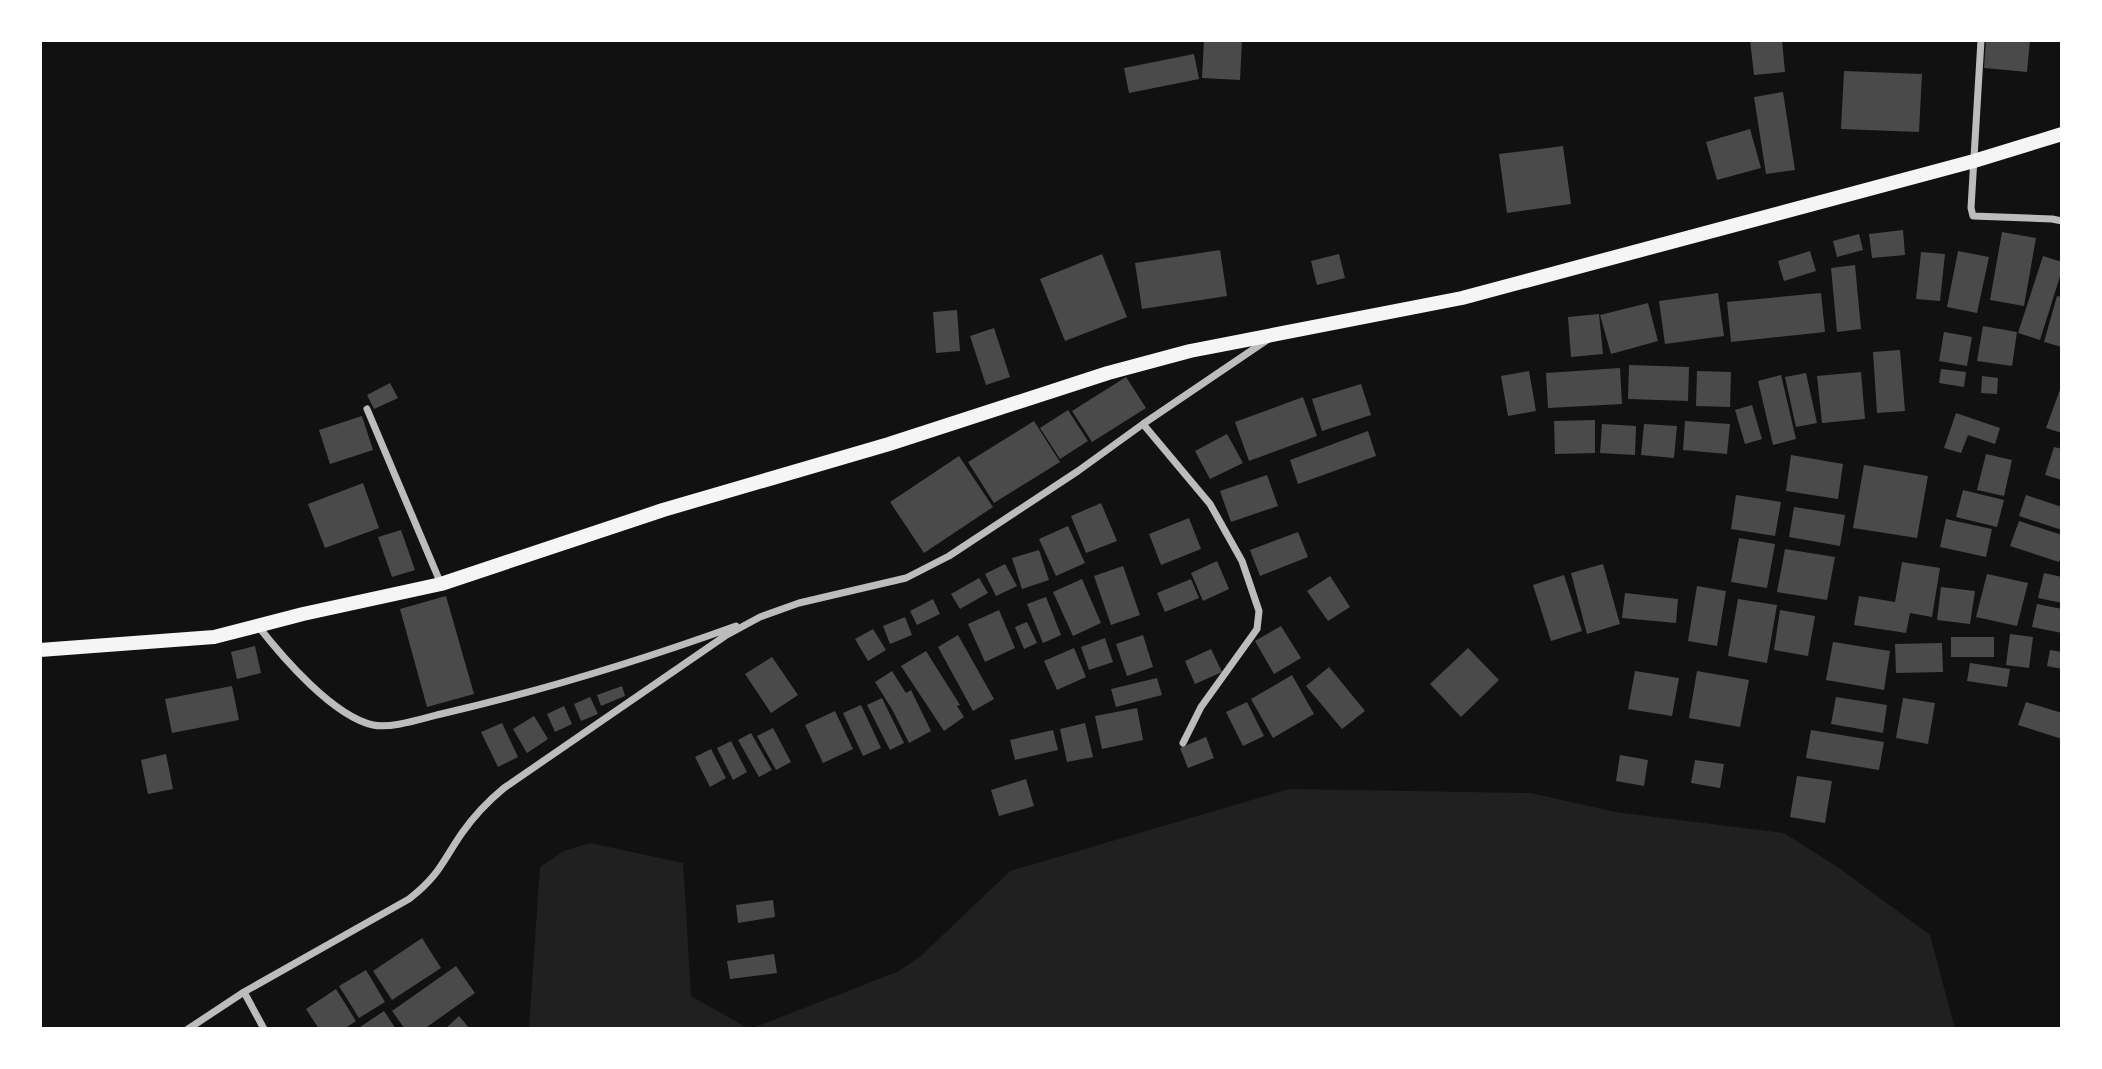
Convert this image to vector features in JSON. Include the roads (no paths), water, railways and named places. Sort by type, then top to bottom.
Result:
[{"type":"main road","points":[[40,650],[214,637],[441,584],[663,509],[889,444],[1108,373],[1190,351],[1279,332],[1462,298],[1974,161],[2062,134]]},
{"type":"street","points":[[1981,40],[1971,208],[1973,215],[2062,221]]},
{"type":"street","points":[[258,626],[297,671],[327,698],[352,716],[375,725],[401,723],[498,701],[673,648],[799,604],[906,578],[960,549],[1279,332]]},
{"type":"street","points":[[367,409],[441,584]]},
{"type":"street","points":[[1143,424],[1210,504],[1242,561],[1259,611],[1257,629],[1201,707],[1183,743]]},
{"type":"street","points":[[188,1029],[244,992],[410,898],[429,883],[484,804],[696,655],[760,617]]},
{"type":"street","points":[[244,992],[264,1029]]}]
